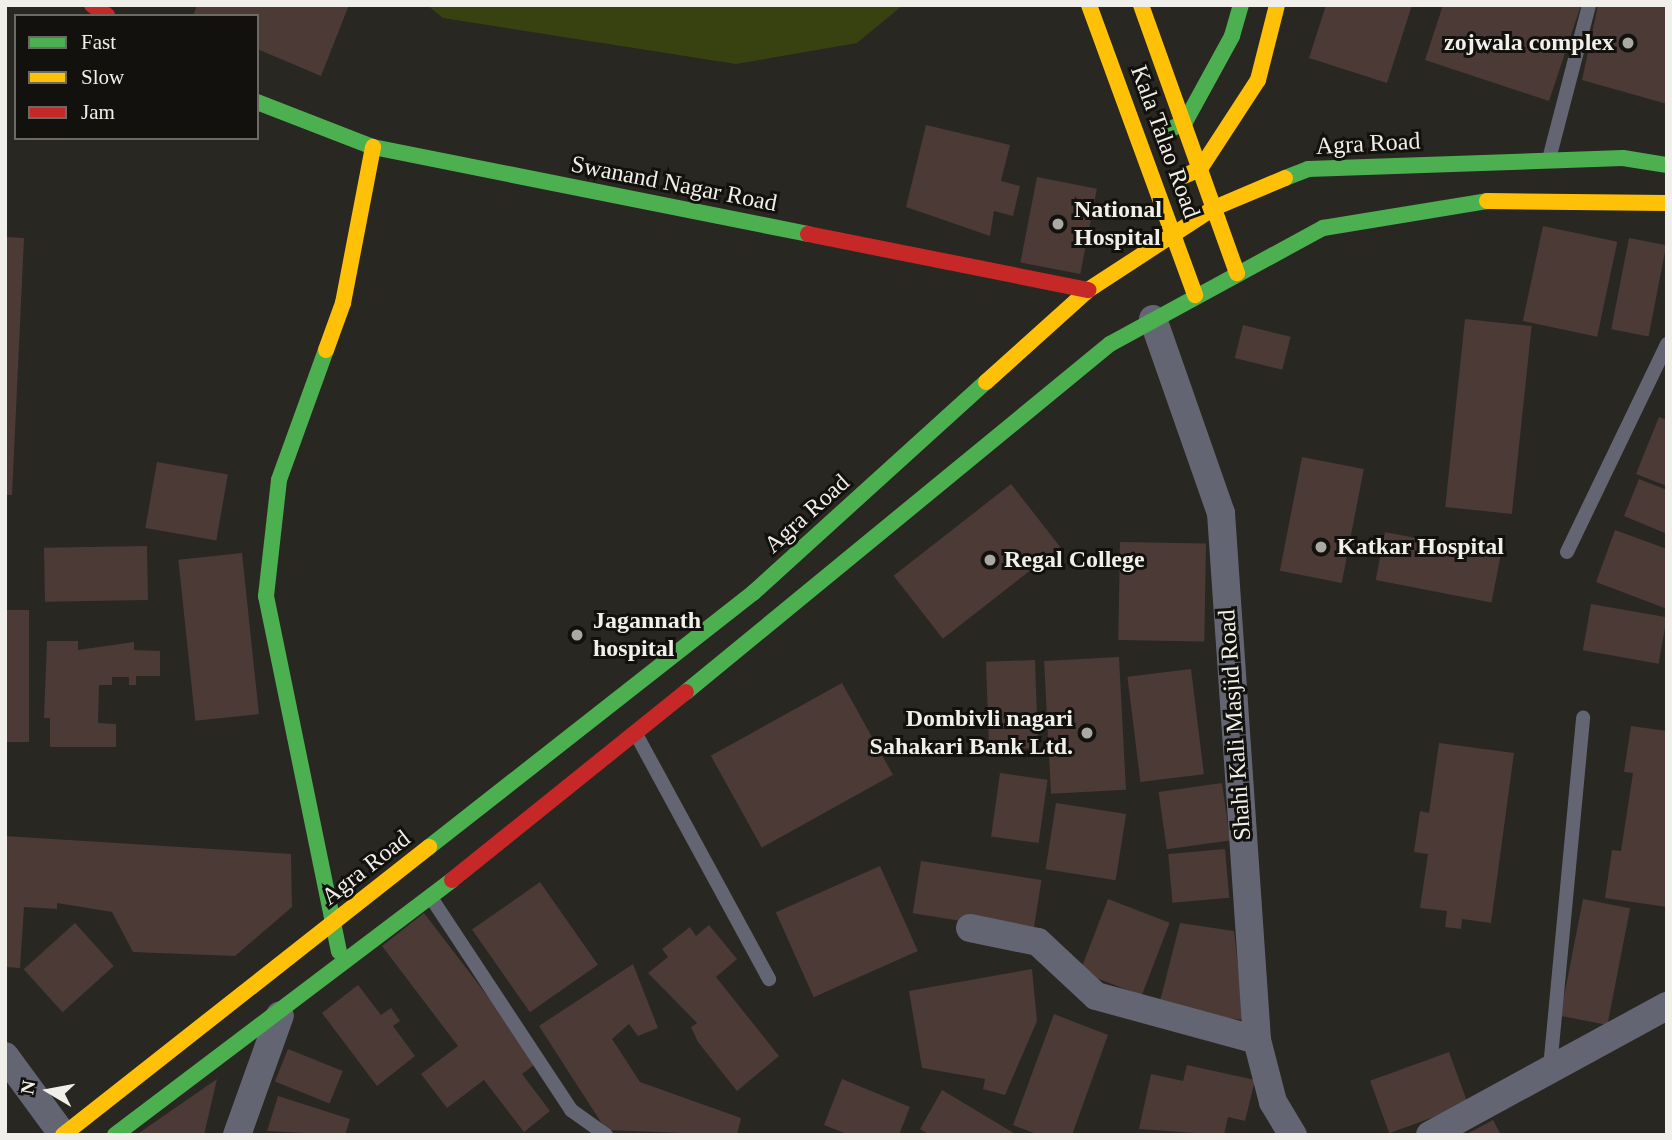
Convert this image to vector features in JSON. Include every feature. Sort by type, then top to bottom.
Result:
[{"type":"main road","name":"Kala Talao Road","points":[[1089,5],[1160,188],[1195,295]]},
{"type":"main road","name":"Kala Talao Road","points":[[1141,5],[1237,273]]},
{"type":"main road","points":[[1142,143],[1185,122],[1233,36],[1241,5]]},
{"type":"main road","points":[[1160,188],[1200,169],[1258,80],[1278,5]]},
{"type":"main road","name":"Swanand Nagar Road","points":[[259,103],[373,147],[1088,290]]},
{"type":"main road","points":[[341,965],[335,922],[265,596],[279,480],[343,303],[373,147]]},
{"type":"main road","name":"Agra Road","points":[[63,1135],[753,593],[1088,290],[1214,208],[1308,169],[1548,160],[1667,165]]},
{"type":"main road","points":[[115,1135],[280,1015],[636,733],[1110,344],[1195,295],[1323,229],[1514,197],[1667,202]]},
{"type":"street","name":"Shahi Kali Masjid Road","points":[[1153,319],[1221,513],[1256,1040],[1273,1102],[1293,1135]]},
{"type":"street","points":[[970,928],[1038,942],[1096,996],[1256,1040]]},
{"type":"street","points":[[1430,1135],[1667,1006]]},
{"type":"street","points":[[237,1135],[280,1015]]},
{"type":"street","points":[[5,1056],[63,1135]]},
{"type":"lane","points":[[1548,160],[1589,5]]},
{"type":"lane","points":[[1567,552],[1667,344]]},
{"type":"lane","points":[[1550,1068],[1583,718]]},
{"type":"lane","points":[[636,733],[769,979]]},
{"type":"lane","points":[[430,896],[571,1110],[606,1135]]},
{"type":"green space","points":[[427,5],[903,5],[857,43],[736,64],[443,18]]},
{"type":"building","points":[[197,5],[349,5],[321,76],[259,50],[259,14],[194,14]]},
{"type":"building","points":[[1326,5],[1412,5],[1387,83],[1309,58]]},
{"type":"building","points":[[1443,5],[1581,5],[1549,101],[1425,60]]},
{"type":"building","name":"zojwala complex","points":[[1598,5],[1667,5],[1667,104],[1582,80]]},
{"type":"building","points":[[926,125],[1010,145],[1001,181],[1020,186],[1013,216],[994,211],[990,236],[906,207]]},
{"type":"building","points":[[1037,177],[1097,189],[1080,274],[1020,262]]},
{"type":"building","points":[[1543,226],[1617,242],[1597,337],[1523,321]]},
{"type":"building","points":[[5,237],[24,238],[12,495],[5,495]]},
{"type":"building","points":[[1629,238],[1666,245],[1649,337],[1611,329]]},
{"type":"building","points":[[1465,319],[1532,326],[1512,514],[1445,507]]},
{"type":"building","points":[[1243,325],[1291,337],[1282,370],[1235,358]]},
{"type":"building","points":[[1659,417],[1667,420],[1667,486],[1636,474]]},
{"type":"building","points":[[1302,457],[1364,469],[1342,583],[1280,571]]},
{"type":"building","points":[[157,462],[228,475],[216,540],[145,528]]},
{"type":"building","points":[[1639,479],[1667,490],[1667,534],[1624,516]]},
{"type":"building","points":[[1011,484],[1060,547],[943,639],[894,576]]},
{"type":"building","points":[[1615,530],[1667,549],[1667,609],[1596,582]]},
{"type":"building","points":[[1385,532],[1501,555],[1491,603],[1376,580]]},
{"type":"building","points":[[1120,542],[1206,544],[1204,641],[1118,640]]},
{"type":"building","points":[[147,546],[148,600],[45,602],[44,548]]},
{"type":"building","points":[[242,553],[259,714],[195,721],[178,560]]},
{"type":"building","points":[[1591,604],[1667,617],[1659,664],[1583,650]]},
{"type":"building","points":[[5,610],[29,610],[29,742],[5,742]]},
{"type":"building","points":[[47,641],[78,641],[78,650],[134,642],[134,650],[160,651],[160,676],[136,676],[136,685],[129,685],[129,677],[112,677],[112,685],[99,685],[98,723],[116,724],[116,747],[50,747],[50,718],[44,718]]},
{"type":"building","points":[[1119,657],[1126,790],[1051,794],[1044,661]]},
{"type":"building","points":[[1035,660],[1038,748],[989,750],[986,662]]},
{"type":"building","points":[[1191,669],[1204,774],[1140,782],[1127,677]]},
{"type":"building","points":[[842,683],[893,775],[762,848],[711,756]]},
{"type":"building","points":[[1631,726],[1667,731],[1667,907],[1605,898],[1612,850],[1621,851],[1633,773],[1624,772]]},
{"type":"building","points":[[1439,743],[1514,753],[1491,923],[1462,919],[1461,929],[1445,927],[1447,911],[1420,908],[1428,854],[1414,852],[1420,811],[1429,813]]},
{"type":"building","points":[[1000,773],[1048,780],[1039,843],[991,836]]},
{"type":"building","points":[[1222,783],[1230,840],[1167,849],[1159,792]]},
{"type":"building","points":[[1056,803],[1126,814],[1116,880],[1046,869]]},
{"type":"building","points":[[5,836],[291,854],[292,907],[235,956],[133,952],[112,912],[57,903],[57,909],[24,907],[20,968],[5,967]]},
{"type":"building","points":[[1225,849],[1229,898],[1172,903],[1168,854]]},
{"type":"building","points":[[921,861],[1041,880],[1033,932],[913,913]]},
{"type":"building","points":[[880,866],[918,951],[814,997],[776,912]]},
{"type":"building","points":[[540,882],[598,965],[530,1012],[472,930]]},
{"type":"building","points":[[1108,899],[1170,923],[1142,995],[1080,972]]},
{"type":"building","points":[[1583,899],[1630,908],[1607,1025],[1560,1016]]},
{"type":"building","points":[[424,913],[538,1062],[522,1074],[550,1111],[524,1132],[484,1080],[447,1108],[421,1074],[458,1046],[382,946]]},
{"type":"building","points":[[75,923],[114,966],[63,1012],[24,969]]},
{"type":"building","points":[[1180,923],[1234,931],[1244,1020],[1158,1009]]},
{"type":"building","points":[[709,925],[737,959],[716,977],[779,1056],[737,1091],[698,1042],[691,1027],[697,1023],[648,973],[668,957],[662,949],[690,927],[696,936]]},
{"type":"building","points":[[633,964],[658,1028],[638,1036],[629,1024],[612,1039],[640,1082],[741,1118],[737,1135],[606,1130],[539,1026]]},
{"type":"building","points":[[1032,969],[1037,1021],[1005,1095],[983,1089],[985,1079],[922,1068],[909,991]]},
{"type":"building","points":[[358,985],[381,1015],[391,1008],[400,1021],[393,1026],[415,1056],[377,1086],[322,1013]]},
{"type":"building","points":[[1054,1014],[1108,1035],[1072,1135],[1039,1135],[1013,1125]]},
{"type":"building","points":[[288,1049],[343,1071],[330,1104],[275,1081]]},
{"type":"building","points":[[1449,1052],[1468,1105],[1389,1133],[1370,1081]]},
{"type":"building","points":[[1187,1065],[1255,1080],[1245,1121],[1228,1117],[1224,1135],[1139,1129],[1151,1074],[1183,1081]]},
{"type":"building","points":[[217,1079],[204,1135],[136,1135]]},
{"type":"building","points":[[842,1079],[910,1107],[899,1135],[849,1135],[824,1125]]},
{"type":"building","points":[[942,1090],[1017,1135],[930,1135],[920,1129]]},
{"type":"building","points":[[278,1096],[350,1119],[345,1135],[267,1131]]},
{"type":"building","points":[[1493,1120],[1501,1135],[1465,1135]]},
{"type":"traffic: fast","points":[[1169,130],[1185,122],[1232,36],[1241,5]]},
{"type":"traffic: fast","points":[[259,103],[373,147],[808,234]]},
{"type":"traffic: fast","points":[[1285,178],[1308,169],[1623,158],[1667,165]]},
{"type":"traffic: fast","points":[[686,692],[1110,344],[1323,228],[1487,201]]},
{"type":"traffic: fast","points":[[326,350],[279,480],[266,596],[339,952]]},
{"type":"traffic: fast","points":[[429,847],[753,593],[986,382]]},
{"type":"traffic: fast","points":[[115,1135],[452,880]]},
{"type":"traffic: slow","points":[[1089,5],[1195,295]]},
{"type":"traffic: slow","points":[[1141,5],[1237,273]]},
{"type":"traffic: slow","points":[[1184,176],[1200,169],[1258,80],[1277,5]]},
{"type":"traffic: slow","points":[[326,350],[343,303],[373,147]]},
{"type":"traffic: slow","points":[[986,382],[1088,290],[1214,208],[1285,178]]},
{"type":"traffic: slow","points":[[1487,201],[1667,203]]},
{"type":"traffic: slow","points":[[63,1135],[429,847]]},
{"type":"traffic: jam","points":[[92,5],[105,14]]},
{"type":"traffic: jam","points":[[808,234],[1088,290]]},
{"type":"traffic: jam","points":[[452,880],[686,692]]},
{"type":"place","name":"zojwala complex","points":[[1628,43]]},
{"type":"place","name":"National Hospital","points":[[1058,224]]},
{"type":"place","name":"Katkar Hospital","points":[[1321,547]]},
{"type":"place","name":"Regal College","points":[[990,560]]},
{"type":"place","name":"Jagannath hospital","points":[[577,635]]},
{"type":"place","name":"Dombivli nagari Sahakari Bank Ltd.","points":[[1087,733]]}]
